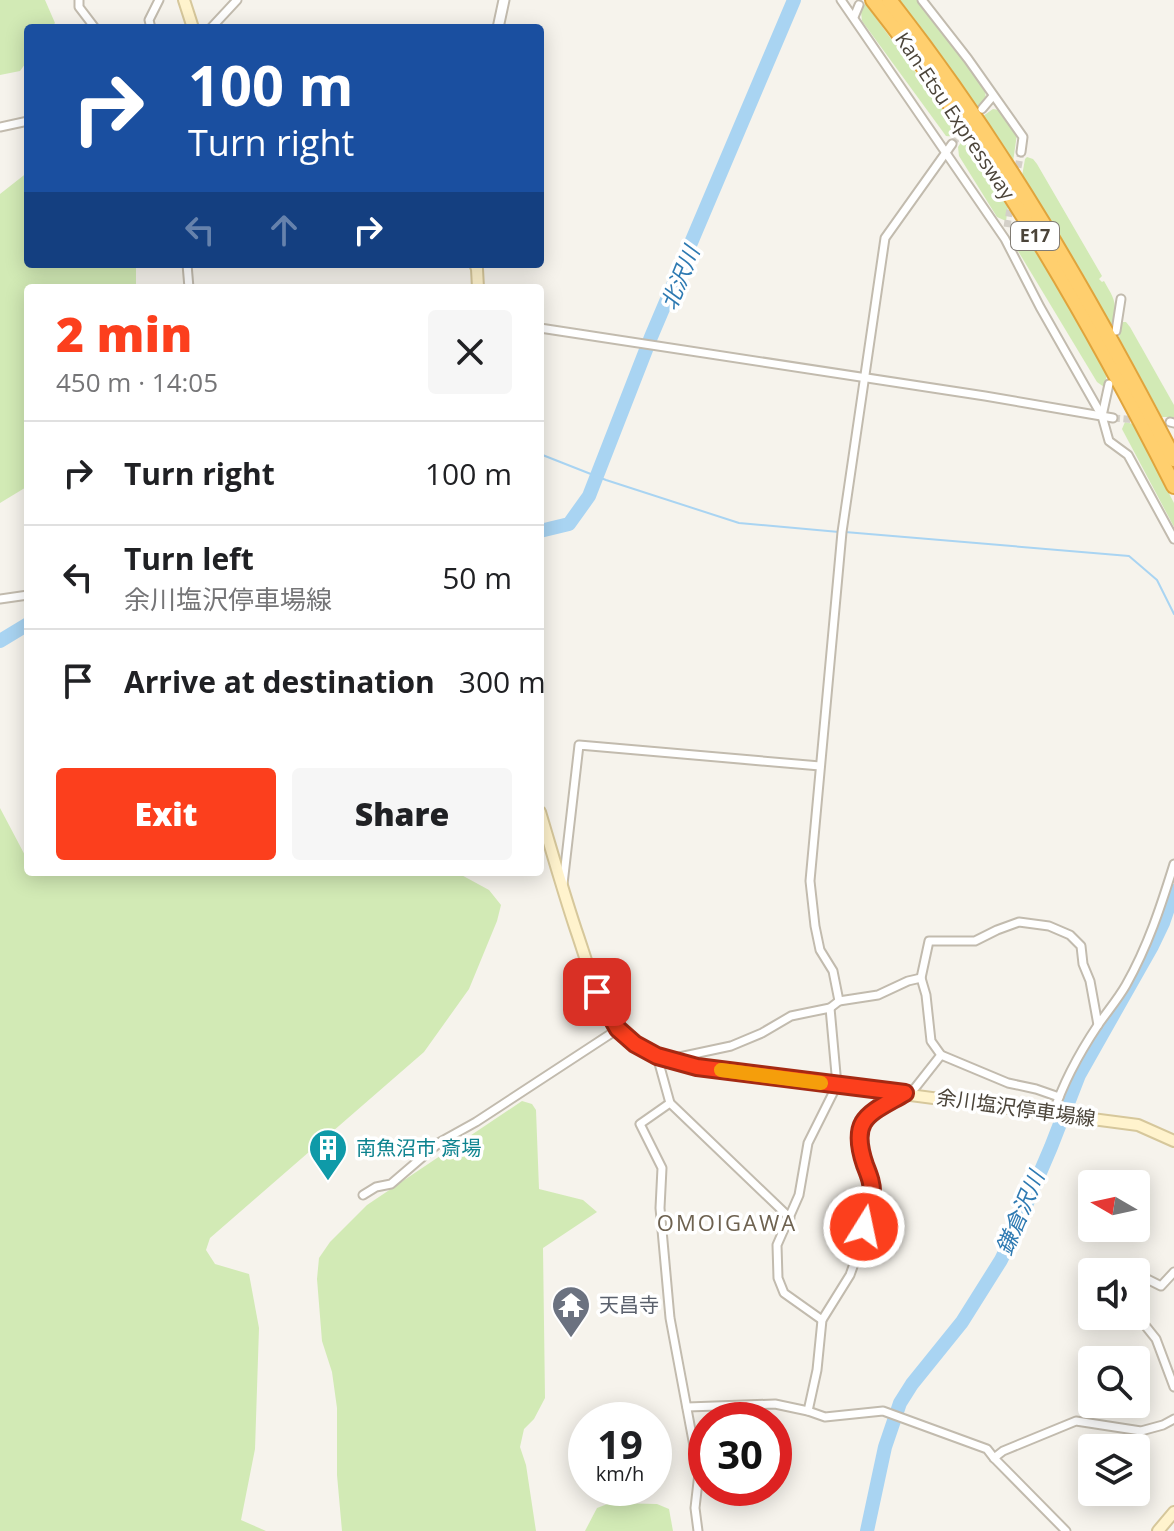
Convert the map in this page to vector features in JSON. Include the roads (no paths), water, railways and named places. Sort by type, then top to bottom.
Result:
[{"type":"highway","name":"Kan-Etsu Expressway","points":[[889,0],[977,122],[1048,233],[1117,350],[1174,459]]},
{"type":"highway","name":"Kan-Etsu Expressway","points":[[866,3],[917,58],[964,124],[1104,353],[1174,486]]},
{"type":"main road","points":[[184,0],[192,24]]},
{"type":"main road","name":"余川塩沢停車場線","points":[[544,826],[597,992],[618,1029],[635,1044],[663,1058],[697,1067],[1138,1125],[1174,1141]]},
{"type":"main road","points":[[1158,1531],[1174,1512]]},
{"type":"street","points":[[79,0],[79,7],[92,24]]},
{"type":"street","points":[[150,24],[159,0]]},
{"type":"street","points":[[215,24],[237,0]]},
{"type":"street","points":[[499,24],[504,0]]},
{"type":"street","points":[[841,0],[1005,239],[1102,416],[1109,441],[1128,455],[1174,539]]},
{"type":"street","points":[[922,0],[1023,137],[1021,152]]},
{"type":"street","points":[[854,17],[866,3]]},
{"type":"street","points":[[982,109],[993,96]]},
{"type":"street","points":[[0,127],[24,122]]},
{"type":"street","points":[[839,1001],[833,971],[820,950],[810,881],[842,532],[885,238],[952,144]]},
{"type":"street","points":[[1005,239],[1007,227]]},
{"type":"street","points":[[1116,331],[1121,299]]},
{"type":"street","points":[[544,329],[1113,418]]},
{"type":"street","points":[[1102,416],[1109,384]]},
{"type":"street","points":[[0,599],[24,596]]},
{"type":"street","points":[[562,887],[579,745],[820,766]]},
{"type":"street","points":[[1053,1114],[1074,1065],[1127,984],[1143,953],[1174,864]]},
{"type":"street","points":[[1059,1097],[1008,1083],[941,1055],[931,1041],[921,978],[929,941],[975,941],[1019,922],[1049,926],[1070,935],[1081,946],[1098,1025]]},
{"type":"street","points":[[790,1218],[670,1103],[663,1058],[731,1046],[791,1016],[830,1008],[839,1001],[878,995],[921,978]]},
{"type":"street","points":[[822,1320],[784,1293],[778,1278],[777,1245],[799,1195],[808,1143],[837,1085],[830,1008]]},
{"type":"street","points":[[363,1195],[376,1187],[391,1184],[440,1142],[476,1122],[618,1029]]},
{"type":"street","points":[[808,1411],[817,1370],[822,1320],[850,1275],[872,1197],[871,1182],[858,1137],[862,1122],[872,1112],[915,1088],[941,1055]]},
{"type":"street","points":[[670,1103],[640,1124],[662,1168],[660,1208],[670,1318],[699,1473],[695,1508],[698,1531]]},
{"type":"street","points":[[1150,1280],[1161,1286],[1174,1272]]},
{"type":"street","points":[[1149,1330],[1156,1339],[1174,1387]]},
{"type":"street","points":[[687,1407],[775,1404],[825,1417],[883,1411],[987,1449],[1066,1531]]},
{"type":"street","points":[[994,1458],[1003,1451],[1076,1421],[1141,1431],[1174,1419]]},
{"type":"waterway","name":"北沢川","points":[[544,530],[569,524],[589,496],[651,337],[794,0]]},
{"type":"waterway","points":[[544,456],[606,480],[739,523],[839,532]]},
{"type":"waterway","points":[[845,532],[1129,556],[1157,580],[1174,614]]},
{"type":"waterway","name":"北沢川","points":[[0,641],[24,626]]},
{"type":"waterway","name":"鎌倉沢川","points":[[867,1531],[885,1447],[900,1403],[962,1322],[1001,1260],[1079,1075],[1152,946],[1174,891]]},
{"type":"tunnel","points":[[952,144],[966,128]]},
{"type":"tunnel","points":[[1016,178],[1021,152]]},
{"type":"tunnel","points":[[1007,227],[1011,202]]},
{"type":"tunnel","points":[[1113,418],[1138,420]]},
{"type":"place","name":"南魚沼市 斎場","points":[[328,1182]]},
{"type":"place","name":"天昌寺","points":[[571,1339]]},
{"type":"district","name":"OMOIGAWA","points":[[727,1223]]}]
